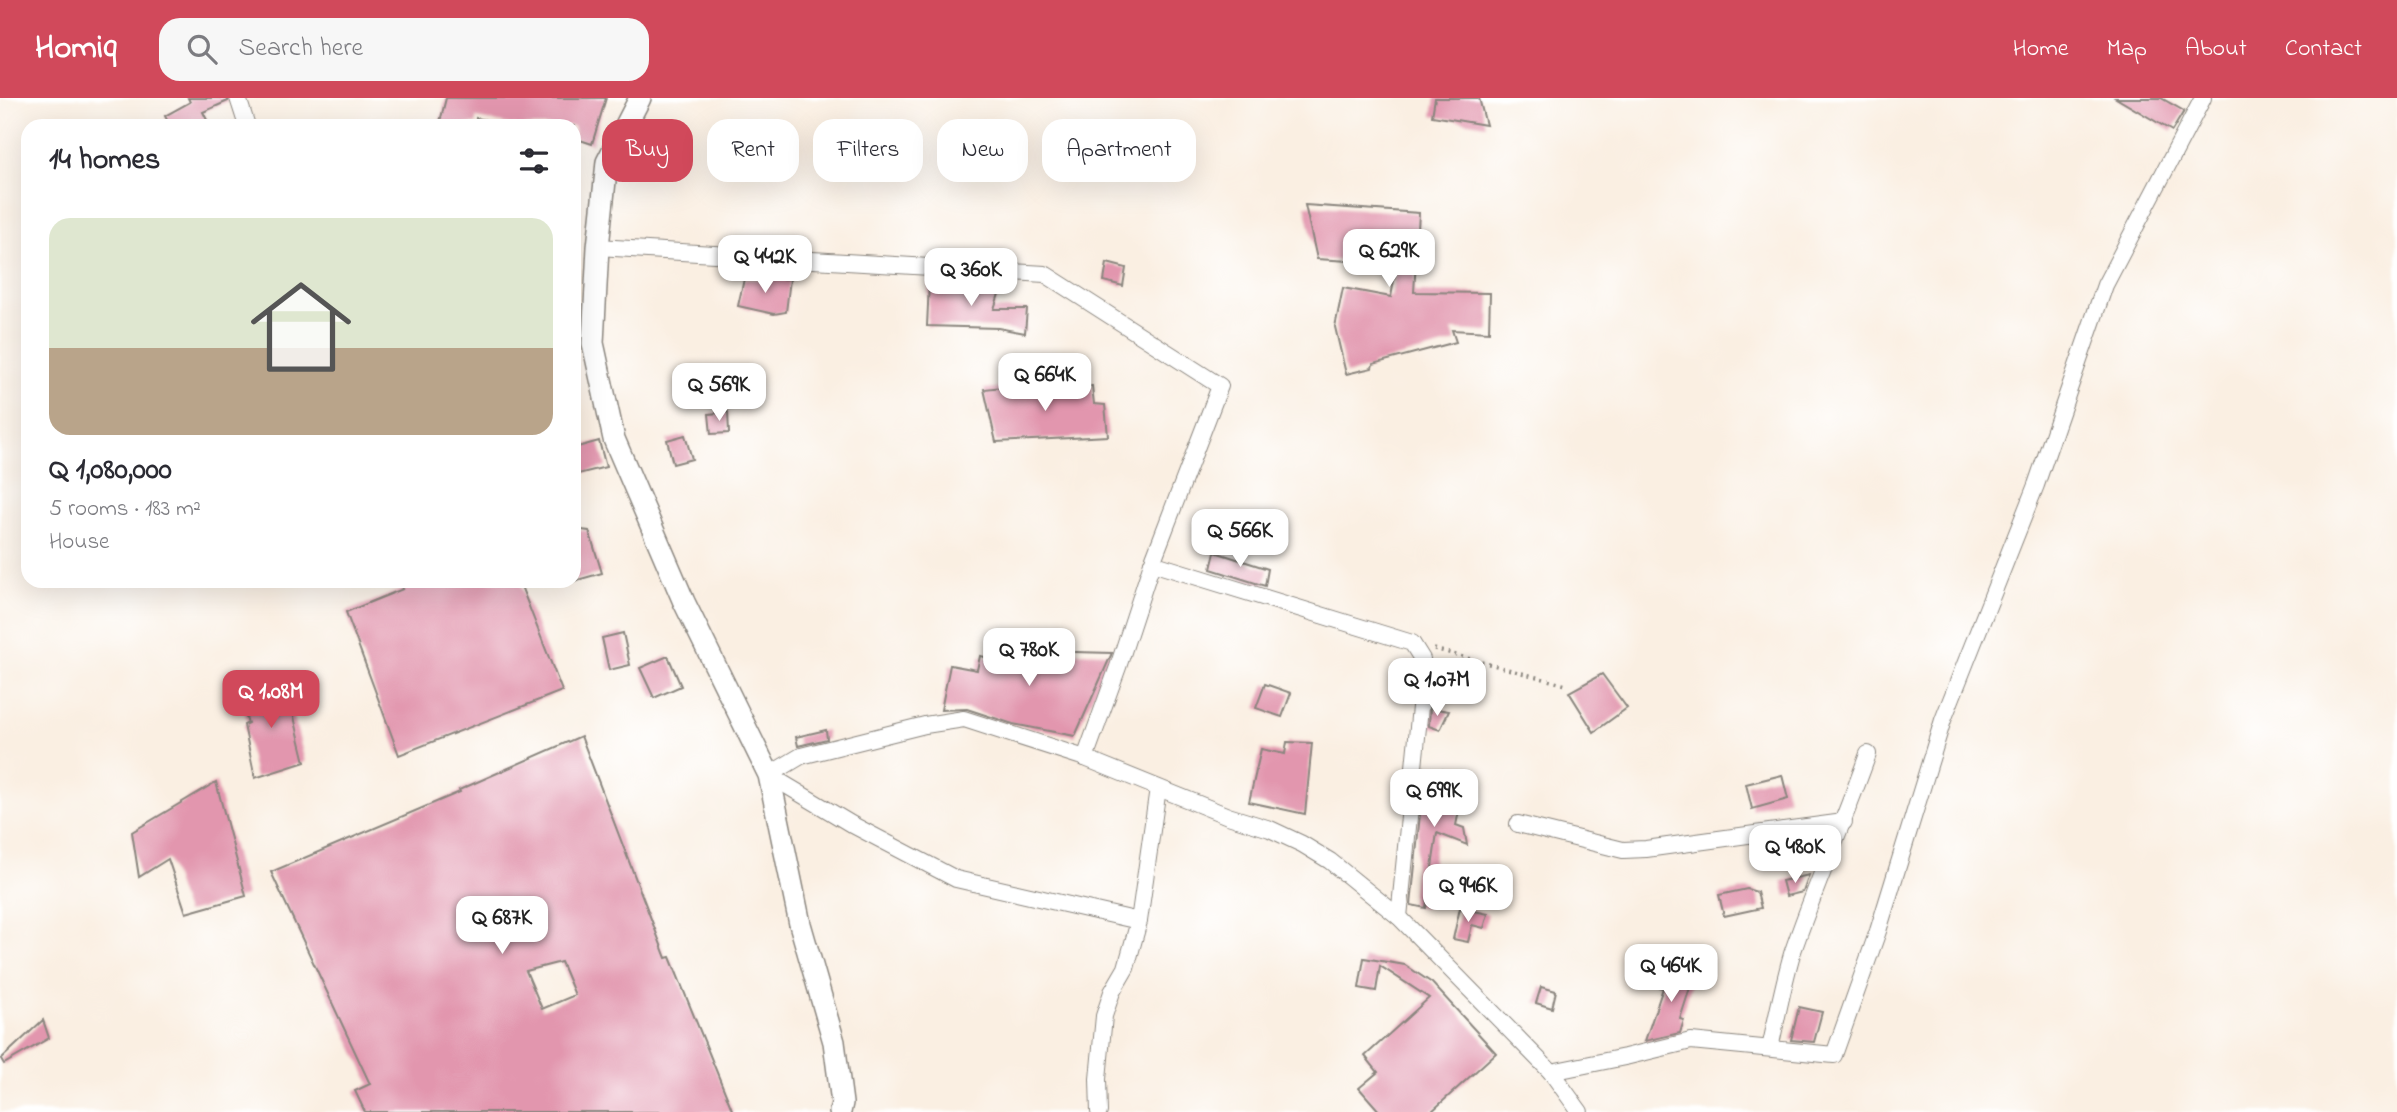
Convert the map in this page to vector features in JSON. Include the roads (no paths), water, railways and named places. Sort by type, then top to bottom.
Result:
[{"type":"street","points":[[238,98],[245,119]]},
{"type":"street","points":[[640,98],[607,162],[598,247],[593,343],[614,439],[684,602],[769,775],[800,924],[834,1042],[842,1103],[840,1112]]},
{"type":"street","points":[[1551,1072],[1691,1041],[1834,1055],[1878,930],[1943,720],[2036,485],[2105,285],[2203,98]]},
{"type":"street","points":[[598,247],[1045,274],[1220,386],[1152,563],[1085,758]]},
{"type":"street","points":[[1152,563],[1412,643],[1419,650],[1423,677],[1399,917]]},
{"type":"street","points":[[769,775],[801,756],[925,725],[964,719],[1085,758],[1228,816],[1270,829],[1330,861],[1399,917],[1551,1072],[1580,1112]]},
{"type":"street","points":[[1770,1048],[1791,957],[1868,754]]},
{"type":"street","points":[[769,775],[851,824],[956,879],[1139,921]]},
{"type":"street","points":[[1100,1112],[1098,1079],[1104,1016],[1112,992],[1126,968],[1139,921],[1158,788]]},
{"type":"street","points":[[1518,824],[1623,850],[1844,822]]},
{"type":"street","points":[[1784,830],[1802,838],[1815,850],[1825,865]]}]
